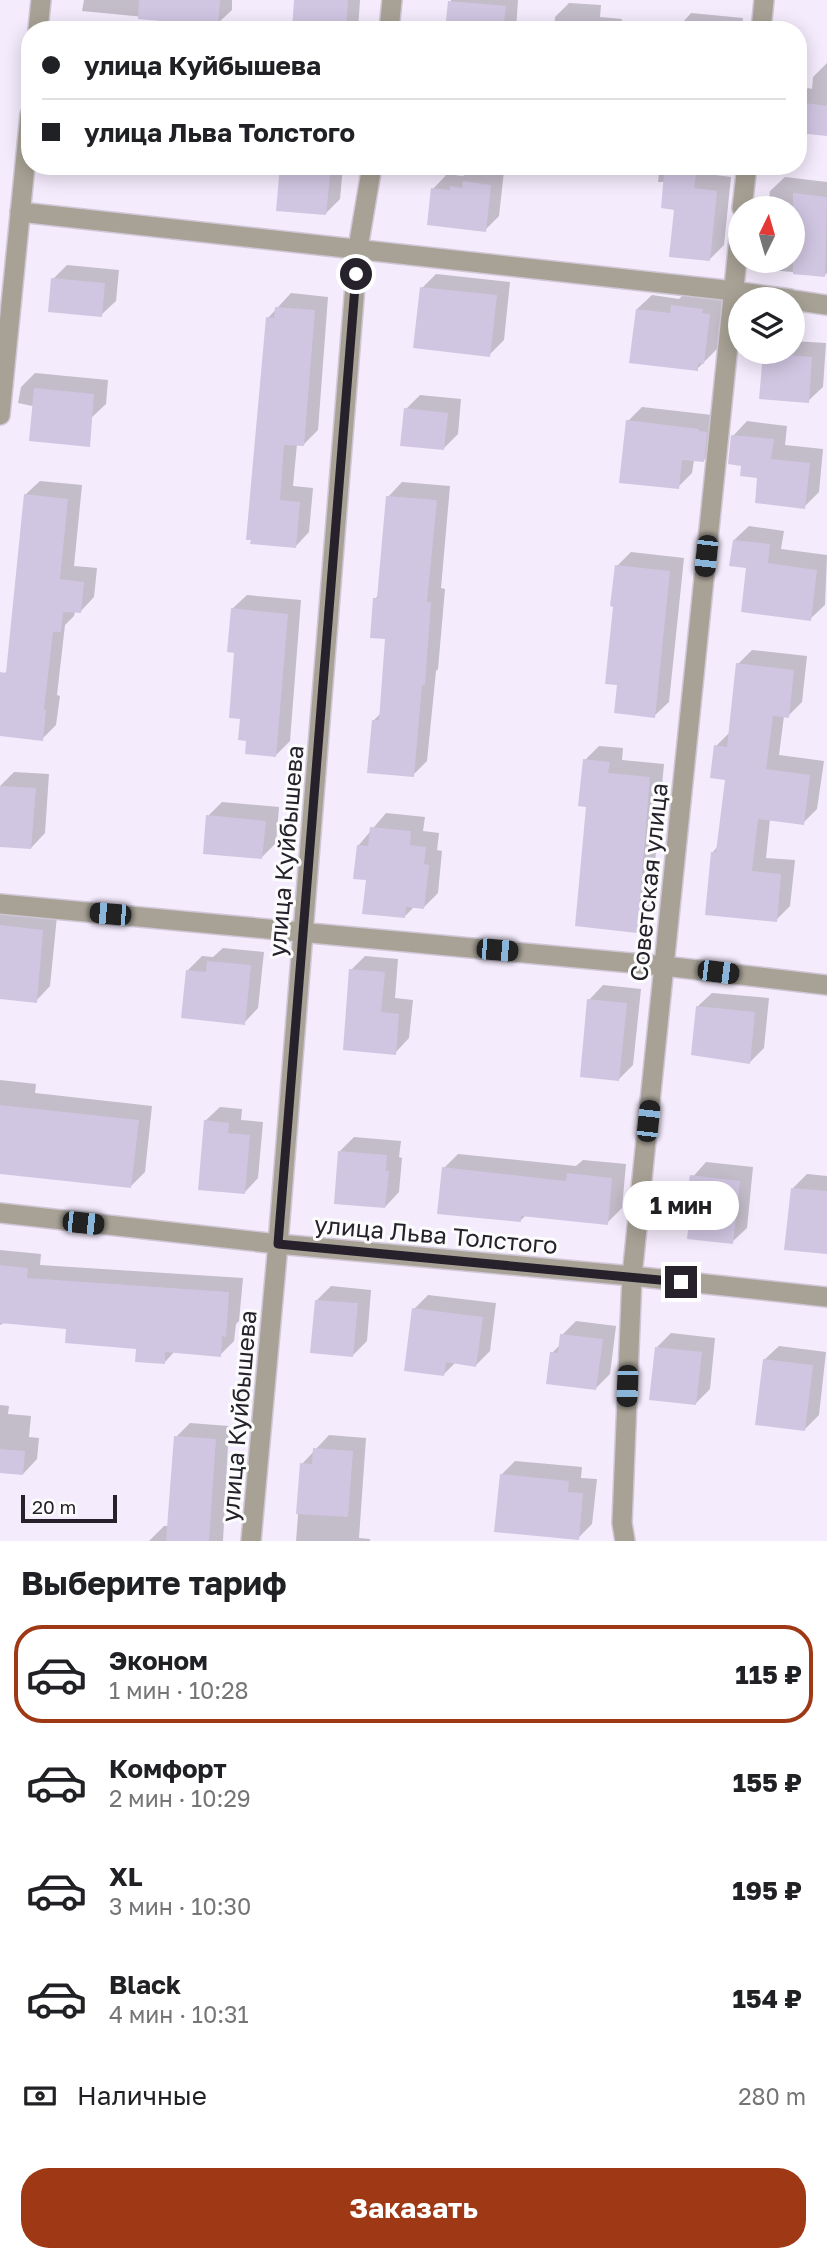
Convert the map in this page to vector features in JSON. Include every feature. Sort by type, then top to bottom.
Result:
[{"type":"street","points":[[39,21],[41,0]]},
{"type":"street","points":[[390,21],[392,0]]},
{"type":"street","points":[[762,21],[764,0]]},
{"type":"street","points":[[0,415],[24,175]]},
{"type":"street","name":"улица Куйбышева","points":[[251,1541],[278,1244],[358,248],[370,175]]},
{"type":"street","points":[[744,196],[746,175]]},
{"type":"street","points":[[20,212],[728,290]]},
{"type":"street","points":[[805,301],[827,305]]},
{"type":"street","name":"Советская улица","points":[[625,1541],[622,1523],[632,1276],[728,349]]},
{"type":"street","points":[[0,904],[664,966],[827,985]]},
{"type":"street","name":"улица Льва Толстого","points":[[0,1213],[278,1244],[632,1276],[827,1297]]},
{"type":"building","points":[[139,0],[220,0],[218,21],[138,19]]},
{"type":"building","points":[[294,0],[348,0],[347,21],[293,21]]},
{"type":"building","points":[[448,1],[506,6],[504,21],[446,21]]},
{"type":"building","points":[[807,103],[827,106],[827,136],[807,134]]},
{"type":"building","points":[[279,175],[330,175],[326,215],[276,211]]},
{"type":"building","points":[[664,175],[696,175],[694,188],[717,191],[710,261],[669,257],[674,210],[661,208]]},
{"type":"building","points":[[463,181],[491,185],[486,232],[427,225],[431,188],[462,188]]},
{"type":"building","points":[[793,193],[827,197],[825,277],[793,274],[805,273],[805,196],[793,196]]},
{"type":"building","points":[[51,278],[105,283],[102,317],[48,312]]},
{"type":"building","points":[[420,287],[497,295],[490,357],[413,348]]},
{"type":"building","points":[[671,305],[703,309],[702,313],[710,314],[704,364],[698,363],[698,371],[629,363],[636,309],[670,313]]},
{"type":"building","points":[[275,307],[315,310],[304,446],[284,445],[280,500],[300,502],[296,548],[250,544],[251,540],[246,540],[266,317],[274,318]]},
{"type":"building","points":[[805,356],[812,357],[809,403],[759,399],[762,364],[805,364]]},
{"type":"building","points":[[34,388],[94,394],[90,447],[29,441]]},
{"type":"building","points":[[404,408],[448,413],[444,450],[400,446]]},
{"type":"building","points":[[626,420],[707,432],[704,462],[682,460],[679,489],[619,483]]},
{"type":"building","points":[[731,435],[774,439],[771,459],[810,463],[805,509],[755,503],[757,478],[740,476],[741,466],[728,464]]},
{"type":"building","points":[[24,494],[68,499],[60,579],[84,582],[81,613],[63,612],[61,632],[53,632],[43,741],[0,736],[0,672],[6,673]]},
{"type":"building","points":[[386,496],[437,500],[427,602],[431,602],[425,685],[422,685],[414,777],[367,773],[372,720],[379,720],[385,639],[370,638],[373,598],[377,598]]},
{"type":"building","points":[[733,540],[770,544],[768,563],[817,570],[811,621],[741,612],[746,568],[729,566]]},
{"type":"building","points":[[615,565],[670,571],[655,718],[614,713],[617,685],[605,684]]},
{"type":"building","points":[[231,608],[288,614],[276,757],[245,754],[246,741],[238,740],[240,719],[229,718],[234,653],[227,652]]},
{"type":"building","points":[[736,663],[794,670],[789,718],[773,716],[766,769],[810,775],[804,825],[758,819],[752,871],[781,874],[777,922],[705,915],[711,852],[716,852],[725,780],[710,778],[714,745],[727,747]]},
{"type":"building","points":[[583,759],[610,762],[608,773],[650,777],[637,933],[575,926],[586,807],[578,806]]},
{"type":"building","points":[[0,786],[36,788],[31,849],[0,847]]},
{"type":"building","points":[[206,815],[266,821],[262,859],[203,854]]},
{"type":"building","points":[[370,827],[411,831],[410,845],[426,847],[424,864],[429,865],[424,909],[406,907],[405,918],[362,914],[366,880],[353,879],[357,845],[368,846]]},
{"type":"building","points":[[0,925],[43,930],[37,1003],[0,999]]},
{"type":"building","points":[[207,961],[251,965],[245,1025],[181,1018],[186,970],[206,972]]},
{"type":"building","points":[[349,969],[385,972],[381,1012],[399,1014],[396,1055],[343,1050]]},
{"type":"building","points":[[587,999],[627,1003],[619,1081],[580,1077]]},
{"type":"building","points":[[696,1006],[755,1012],[750,1064],[691,1055]]},
{"type":"building","points":[[0,1105],[139,1120],[131,1188],[0,1174]]},
{"type":"building","points":[[204,1120],[229,1123],[228,1133],[250,1135],[245,1194],[198,1190]]},
{"type":"building","points":[[338,1151],[387,1155],[386,1171],[389,1171],[385,1208],[334,1204]]},
{"type":"building","points":[[442,1167],[566,1181],[567,1173],[612,1178],[608,1225],[521,1216],[521,1222],[437,1214]]},
{"type":"building","points":[[690,1175],[740,1181],[733,1244],[687,1239],[689,1222],[678,1221],[682,1187],[688,1188]]},
{"type":"building","points":[[791,1188],[827,1191],[827,1254],[784,1250]]},
{"type":"building","points":[[0,1265],[28,1268],[27,1278],[229,1292],[226,1337],[222,1336],[221,1357],[165,1352],[165,1364],[135,1362],[136,1349],[65,1343],[66,1329],[0,1323]]},
{"type":"building","points":[[315,1300],[358,1303],[353,1357],[310,1353]]},
{"type":"building","points":[[412,1308],[483,1317],[476,1367],[446,1362],[444,1376],[404,1371]]},
{"type":"building","points":[[560,1334],[603,1339],[596,1390],[546,1384],[550,1352],[558,1353]]},
{"type":"building","points":[[655,1347],[702,1352],[696,1405],[649,1400]]},
{"type":"building","points":[[763,1359],[813,1365],[805,1431],[755,1425]]},
{"type":"building","points":[[174,1436],[216,1439],[209,1541],[166,1541]]},
{"type":"building","points":[[313,1448],[353,1451],[348,1517],[296,1514],[300,1463],[312,1464]]},
{"type":"building","points":[[0,1449],[25,1451],[23,1475],[0,1473]]},
{"type":"building","points":[[500,1474],[569,1481],[568,1492],[583,1493],[579,1540],[494,1532]]},
{"type":"route","points":[[356,274],[278,1244],[681,1282]]}]
